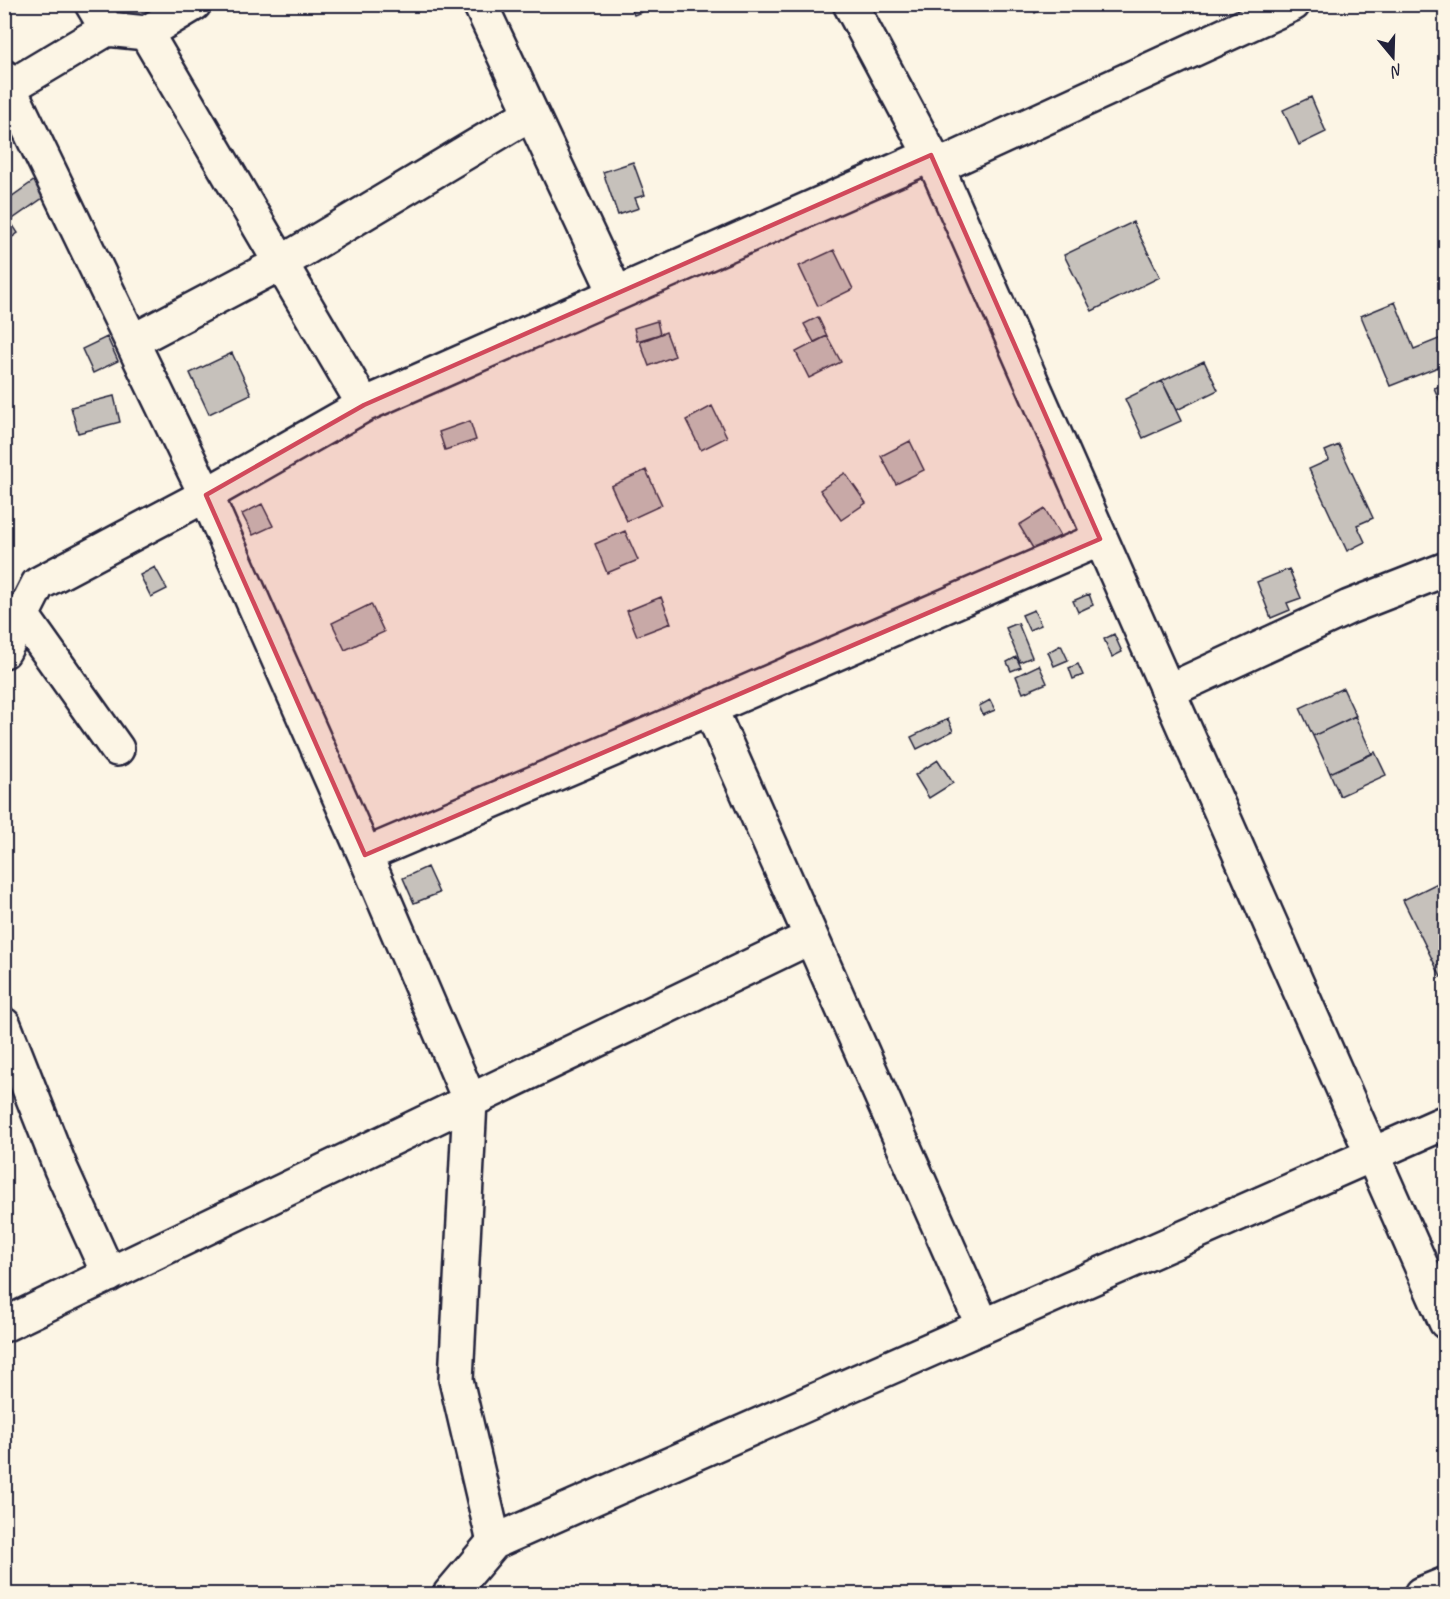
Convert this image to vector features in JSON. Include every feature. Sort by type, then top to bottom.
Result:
[{"type":"street","points":[[147,33],[194,4]]},
{"type":"street","points":[[480,4],[616,294]]},
{"type":"street","points":[[850,4],[934,161],[1446,1322]]},
{"type":"street","points":[[4,651],[38,584],[206,495],[364,405],[616,294],[934,161],[1293,4]]},
{"type":"street","points":[[364,405],[147,33],[99,17],[7,82],[206,495],[365,855],[470,1101],[456,1380],[494,1542]]},
{"type":"street","points":[[133,341],[281,263],[531,113]]},
{"type":"street","points":[[365,855],[1100,539]]},
{"type":"street","points":[[1166,688],[1181,685],[1349,607],[1446,569]]},
{"type":"street","points":[[22,615],[117,749]]},
{"type":"street","points":[[710,708],[983,1326]]},
{"type":"street","points":[[4,1325],[811,937]]},
{"type":"street","points":[[4,1025],[61,1169],[109,1275]]},
{"type":"street","points":[[450,1594],[494,1542],[1446,1122]]},
{"type":"street","points":[[1421,1594],[1446,1584]]},
{"type":"highlighted area","points":[[931,155],[1100,539],[365,855],[206,495],[364,405]]},
{"type":"building","points":[[629,4],[644,4],[646,10],[634,15]]},
{"type":"building","points":[[1031,4],[1052,4],[1035,13]]},
{"type":"building","points":[[1311,97],[1326,132],[1299,145],[1283,110]]},
{"type":"building","points":[[633,162],[645,195],[635,198],[639,208],[618,215],[603,172]]},
{"type":"building","points":[[35,180],[47,195],[10,221],[18,233],[4,243],[4,202]]},
{"type":"building","points":[[1133,222],[1160,277],[1092,311],[1064,255]]},
{"type":"building","points":[[834,250],[853,289],[818,306],[799,266]]},
{"type":"building","points":[[1395,302],[1414,349],[1446,336],[1446,364],[1390,386],[1361,316]]},
{"type":"building","points":[[818,317],[827,336],[814,342],[804,324]]},
{"type":"building","points":[[657,321],[660,334],[637,341],[634,328]]},
{"type":"building","points":[[666,332],[675,356],[649,366],[640,342]]},
{"type":"building","points":[[827,336],[841,362],[809,378],[796,352]]},
{"type":"building","points":[[107,337],[118,361],[93,373],[82,349]]},
{"type":"building","points":[[232,353],[251,394],[209,414],[190,373]]},
{"type":"building","points":[[1204,361],[1218,390],[1177,410],[1162,381]]},
{"type":"building","points":[[1162,381],[1181,421],[1143,438],[1125,399]]},
{"type":"building","points":[[1446,384],[1446,415],[1434,388]]},
{"type":"building","points":[[114,396],[120,422],[78,433],[71,407]]},
{"type":"building","points":[[712,406],[727,437],[701,450],[686,420]]},
{"type":"building","points":[[470,421],[476,440],[445,450],[439,432]]},
{"type":"building","points":[[910,441],[924,470],[896,484],[881,456]]},
{"type":"building","points":[[1339,445],[1373,518],[1357,525],[1365,542],[1347,551],[1309,469],[1329,460],[1325,451]]},
{"type":"building","points":[[646,470],[662,505],[627,521],[611,486]]},
{"type":"building","points":[[845,473],[866,503],[841,520],[820,490]]},
{"type":"building","points":[[262,504],[273,526],[253,535],[242,514]]},
{"type":"building","points":[[1045,509],[1060,536],[1034,550],[1019,525]]},
{"type":"building","points":[[625,531],[638,560],[607,573],[595,544]]},
{"type":"building","points":[[155,567],[167,589],[151,597],[140,575]]},
{"type":"building","points":[[1289,569],[1301,598],[1287,603],[1290,610],[1271,618],[1257,582]]},
{"type":"building","points":[[1089,594],[1093,605],[1078,612],[1073,601]]},
{"type":"building","points":[[661,597],[671,623],[637,636],[627,611]]},
{"type":"building","points":[[371,604],[384,632],[345,650],[332,623]]},
{"type":"building","points":[[1034,610],[1041,625],[1029,630],[1022,615]]},
{"type":"building","points":[[1018,623],[1032,657],[1020,662],[1006,628]]},
{"type":"building","points":[[1114,634],[1122,652],[1112,657],[1104,639]]},
{"type":"building","points":[[1061,645],[1068,660],[1054,666],[1048,652]]},
{"type":"building","points":[[1016,657],[1021,667],[1011,671],[1007,662]]},
{"type":"building","points":[[1078,664],[1083,675],[1073,679],[1069,668]]},
{"type":"building","points":[[1039,665],[1047,683],[1023,693],[1016,676]]},
{"type":"building","points":[[1343,688],[1356,716],[1313,736],[1300,708]]},
{"type":"building","points":[[990,700],[995,710],[983,715],[979,706]]},
{"type":"building","points":[[1355,716],[1372,754],[1330,773],[1313,736]]},
{"type":"building","points":[[948,719],[953,731],[917,749],[911,737]]},
{"type":"building","points":[[1375,752],[1386,775],[1340,796],[1330,773]]},
{"type":"building","points":[[938,760],[953,783],[929,798],[915,775]]},
{"type":"building","points":[[427,867],[439,893],[414,903],[403,878]]},
{"type":"building","points":[[1446,879],[1446,975],[1441,977],[1403,900]]}]
